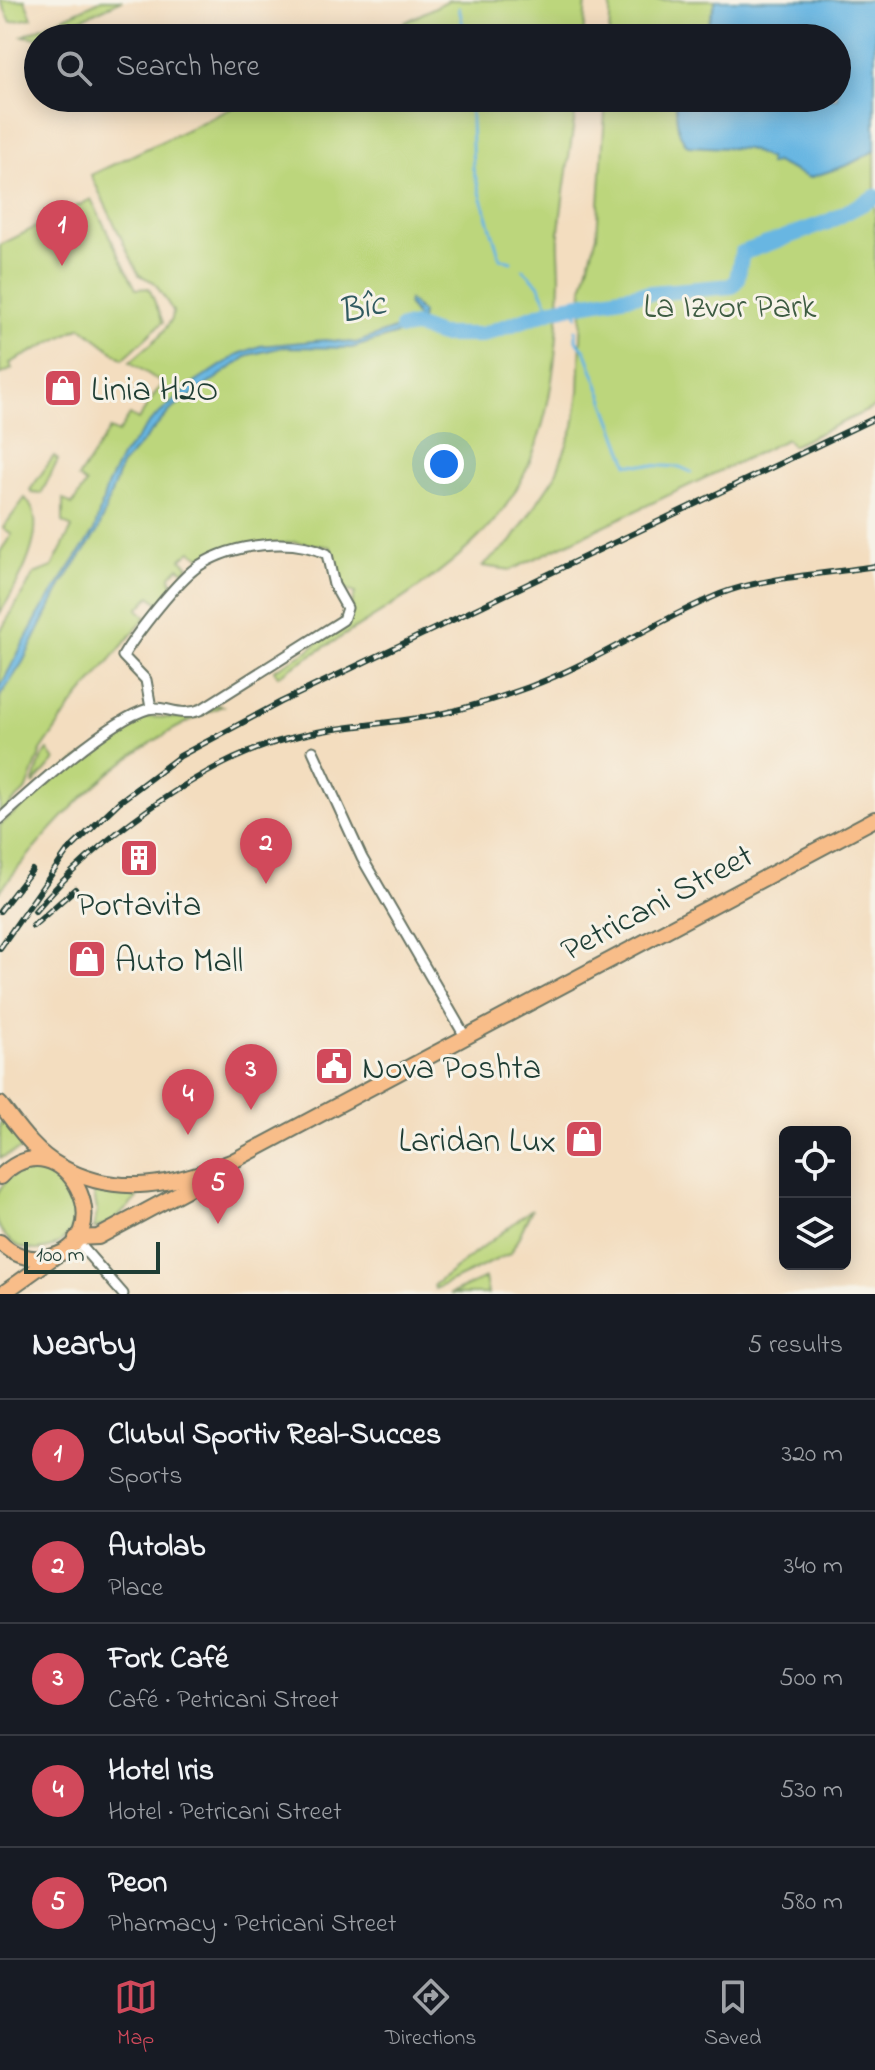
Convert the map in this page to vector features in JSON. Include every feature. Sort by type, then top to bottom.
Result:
[{"type":"main road","name":"Petricani Street","points":[[76,1238],[92,1239],[121,1226],[233,1161],[875,819]]},
{"type":"main road","points":[[0,1104],[37,1148],[60,1167],[82,1192],[85,1215],[76,1238],[2,1294]]},
{"type":"main road","points":[[0,1177],[24,1162],[36,1161],[60,1167]]},
{"type":"main road","name":"Petricani Street","points":[[60,1167],[110,1183],[147,1186],[188,1179],[233,1161]]},
{"type":"main road","points":[[0,1242],[18,1255],[32,1258],[60,1252]]},
{"type":"street","points":[[0,819],[68,762],[118,726],[151,708],[182,714],[202,709],[239,682],[296,652],[343,620],[347,608],[334,585],[327,554],[270,545],[225,554],[197,567],[123,656],[146,680],[151,708]]},
{"type":"street","points":[[313,751],[362,858],[466,1038]]},
{"type":"street","points":[[76,1238],[123,1294]]},
{"type":"green space","points":[[0,0],[25,0],[32,18],[11,22]]},
{"type":"green space","points":[[102,0],[122,0],[70,24],[49,24]]},
{"type":"green space","points":[[449,0],[586,0],[584,24],[402,24]]},
{"type":"green space","name":"La Izvor Park","points":[[611,0],[875,0],[875,407],[792,446],[787,439],[511,570],[482,566],[511,542],[555,476],[574,426],[579,392],[583,285],[597,235],[605,112],[851,112],[851,24],[610,24]]},
{"type":"green space","points":[[224,112],[575,112],[559,231],[556,346],[546,412],[524,475],[507,504],[486,530],[413,591],[278,676],[274,670],[309,650],[327,634],[340,630],[349,616],[355,593],[342,589],[337,583],[331,547],[294,542],[219,553],[216,550],[201,557],[191,551],[181,559],[189,566],[184,571],[179,567],[170,577],[173,586],[160,604],[150,596],[138,609],[146,617],[71,707],[41,751],[27,789],[0,814],[0,632],[34,574],[52,567],[72,528],[63,522],[63,499],[72,505],[86,484],[78,478],[110,429],[118,433],[130,415],[138,420],[162,383],[130,362],[160,336],[172,319],[173,311],[154,282],[139,275],[91,175]]},
{"type":"green space","points":[[91,199],[136,289],[149,288],[163,322],[123,359],[81,327],[10,363],[12,369],[0,375],[0,245]]},
{"type":"green space","points":[[54,456],[58,460],[41,494],[32,493],[30,490]]},
{"type":"green space","points":[[25,498],[33,510],[34,539],[23,572],[0,613],[0,552],[12,534],[3,528]]},
{"type":"green space","points":[[213,704],[222,706],[155,740],[98,783],[48,833],[0,891],[0,825],[76,761],[144,717],[183,718]]},
{"type":"green space","points":[[48,750],[55,760],[33,785],[41,759]]},
{"type":"green space","points":[[3,1122],[27,1147],[0,1158],[0,1123]]},
{"type":"green space","points":[[28,1169],[44,1169],[59,1175],[70,1186],[76,1201],[76,1217],[70,1232],[59,1243],[44,1249],[28,1249],[13,1243],[-1,1225],[-1,1193],[2,1186],[13,1175]]},
{"type":"green space","points":[[93,1188],[135,1195],[137,1198],[114,1221],[94,1229],[97,1210]]},
{"type":"green space","points":[[532,1209],[511,1253],[435,1289],[434,1285]]},
{"type":"green space","points":[[485,1278],[488,1294],[450,1294]]},
{"type":"water","points":[[716,0],[875,0],[875,151],[848,165],[809,178],[775,162],[769,165],[769,159],[747,149],[688,146],[679,130],[676,112],[851,112],[851,24],[708,24]]},
{"type":"water","points":[[409,300],[422,313],[420,327],[352,348],[283,347],[249,355],[170,411],[121,466],[98,531],[62,584],[23,662],[0,697],[0,687],[40,612],[94,531],[107,486],[121,457],[151,421],[193,384],[239,354],[260,346],[325,340],[356,343],[416,321]]},
{"type":"waterway","points":[[459,8],[463,24]]},
{"type":"waterway","points":[[471,112],[473,169],[500,258],[511,262]]},
{"type":"waterway","name":"Bîc","points":[[402,328],[415,326],[440,335],[481,335],[558,308],[639,294],[732,286],[737,279],[742,253],[828,222],[875,197]]},
{"type":"waterway","points":[[523,269],[538,284],[551,310]]},
{"type":"waterway","points":[[577,304],[577,316]]},
{"type":"waterway","points":[[576,330],[576,340],[585,350],[628,464],[680,467],[691,472]]},
{"type":"railway","points":[[0,948],[67,852],[119,802],[180,756],[281,702],[875,418]]},
{"type":"railway","points":[[35,911],[87,859],[150,808],[219,766],[254,750],[303,735],[418,718],[474,705],[554,677],[672,616],[737,588],[875,566]]},
{"type":"railway","points":[[0,911],[32,870]]},
{"type":"railway","points":[[33,926],[75,889]]},
{"type":"place","name":"Clubul Sportiv Real-Succes","points":[[62,266]]},
{"type":"place","name":"Linia H2O","points":[[63,388]]},
{"type":"place","name":"Portavita","points":[[139,858]]},
{"type":"place","name":"Autolab","points":[[266,884]]},
{"type":"place","name":"Auto Mall","points":[[87,959]]},
{"type":"place","name":"Nova Poshta","points":[[334,1066]]},
{"type":"place","name":"Fork Café","points":[[251,1110]]},
{"type":"place","name":"Hotel Iris","points":[[188,1135]]},
{"type":"place","name":"Laridan Lux","points":[[584,1139]]},
{"type":"place","name":"Peon","points":[[218,1224]]}]
